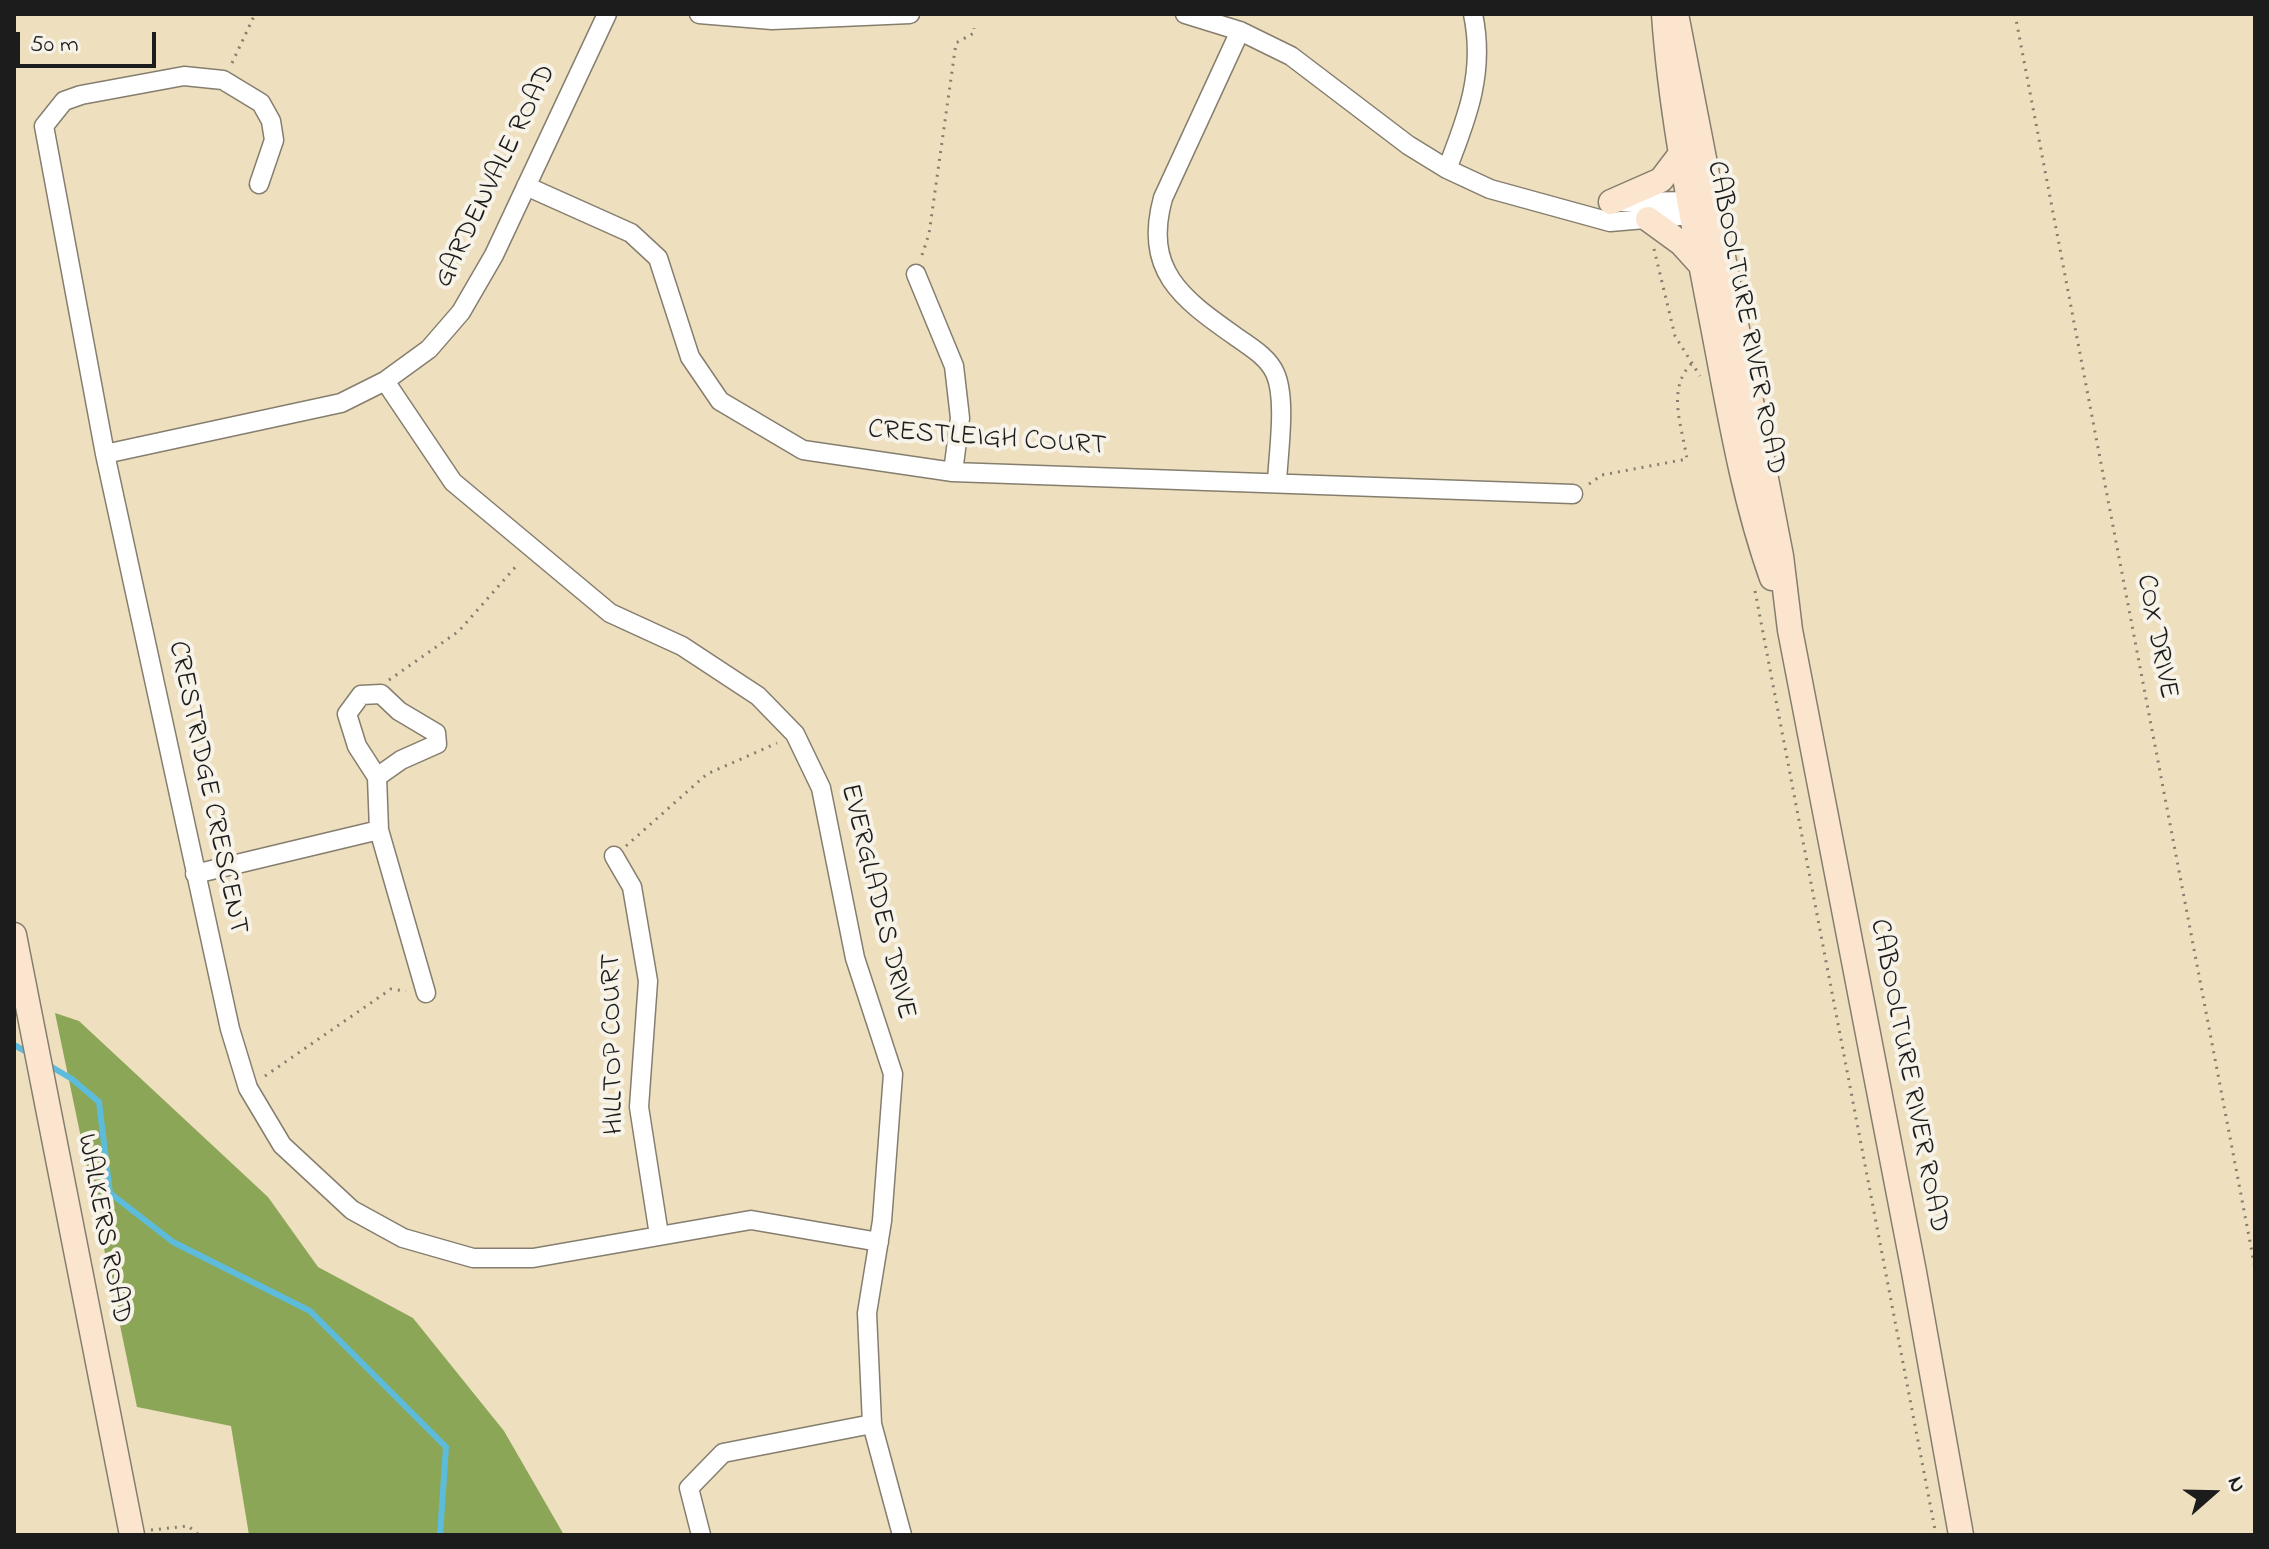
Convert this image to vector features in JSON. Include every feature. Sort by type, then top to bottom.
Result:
[{"type":"main road","name":"CABOOLTURE RIVER ROAD","points":[[1664,14],[1680,155],[1702,208],[1701,265],[1735,437],[1765,559],[1790,630]]},
{"type":"main road","name":"CABOOLTURE RIVER ROAD","points":[[1676,14],[1702,208],[1781,556],[1790,630],[1914,1272],[1961,1535]]},
{"type":"main road","points":[[1611,202],[1652,186],[1669,173],[1680,155]]},
{"type":"main road","points":[[1650,227],[1681,243],[1701,265]]},
{"type":"main road","name":"WALKERS ROAD","points":[[14,935],[50,1121],[141,1533]]},
{"type":"street","name":"GARDENVALE ROAD","points":[[105,454],[341,403],[385,381],[429,349],[461,312],[494,255],[607,14]]},
{"type":"street","points":[[699,14],[772,20],[910,14]]},
{"type":"street","points":[[1185,14],[1240,31],[1315,71],[1408,145],[1447,169],[1515,197],[1568,207],[1610,222],[1650,227],[1702,208]]},
{"type":"street","points":[[1447,169],[1472,104],[1478,74],[1479,43],[1473,14]]},
{"type":"street","points":[[1240,31],[1163,198],[1156,221],[1156,247],[1164,272],[1180,293],[1261,354],[1274,370],[1280,412],[1277,483]]},
{"type":"street","name":"CRESTRIDGE CRESCENT","points":[[259,184],[274,140],[271,121],[261,103],[223,80],[184,76],[81,95],[64,101],[44,126],[105,454],[195,874],[230,1029],[248,1088],[282,1145],[352,1210],[403,1238],[473,1258],[533,1258],[751,1220],[879,1242]]},
{"type":"street","name":"CRESTLEIGH COURT","points":[[526,186],[631,233],[658,258],[690,357],[720,401],[803,450],[953,472],[1573,494]]},
{"type":"street","points":[[1568,207],[1611,202],[1702,208]]},
{"type":"street","points":[[916,274],[954,366],[960,418],[953,472]]},
{"type":"street","name":"EVERGLADES DRIVE","points":[[385,381],[453,482],[610,613],[682,646],[758,696],[795,734],[821,788],[855,958],[893,1074],[879,1242],[867,1313],[872,1424],[902,1535]]},
{"type":"street","points":[[377,777],[401,760],[437,744],[436,733],[399,711],[381,694],[361,695],[347,714],[357,746],[377,777],[379,830],[426,993]]},
{"type":"street","points":[[195,874],[379,830]]},
{"type":"street","name":"HILLTOP COURT","points":[[614,856],[632,887],[648,981],[639,1107],[659,1235]]},
{"type":"street","points":[[701,1535],[689,1488],[723,1453],[872,1424]]},
{"type":"path","points":[[223,80],[255,14]]},
{"type":"path","name":"COX DRIVE","points":[[2015,14],[2255,1268]]},
{"type":"path","points":[[916,274],[929,234],[956,43],[974,33],[974,28]]},
{"type":"path","points":[[1650,227],[1675,336],[1704,382]]},
{"type":"path","points":[[1573,494],[1602,475],[1687,459],[1677,397],[1681,374],[1692,363]]},
{"type":"path","points":[[381,694],[391,677],[459,631],[532,548]]},
{"type":"path","points":[[1754,588],[1936,1535]]},
{"type":"path","points":[[614,856],[707,774],[795,734]]},
{"type":"path","points":[[248,1088],[391,989],[426,993]]},
{"type":"path","points":[[141,1533],[181,1526],[199,1535]]},
{"type":"green space","points":[[55,1013],[79,1021],[268,1197],[318,1267],[413,1318],[504,1431],[564,1535],[249,1535],[231,1426],[137,1407]]},
{"type":"waterway","points":[[14,1045],[29,1053]]},
{"type":"waterway","points":[[45,1063],[72,1079],[99,1102],[110,1193],[173,1242],[310,1311],[446,1447],[440,1535]]}]
